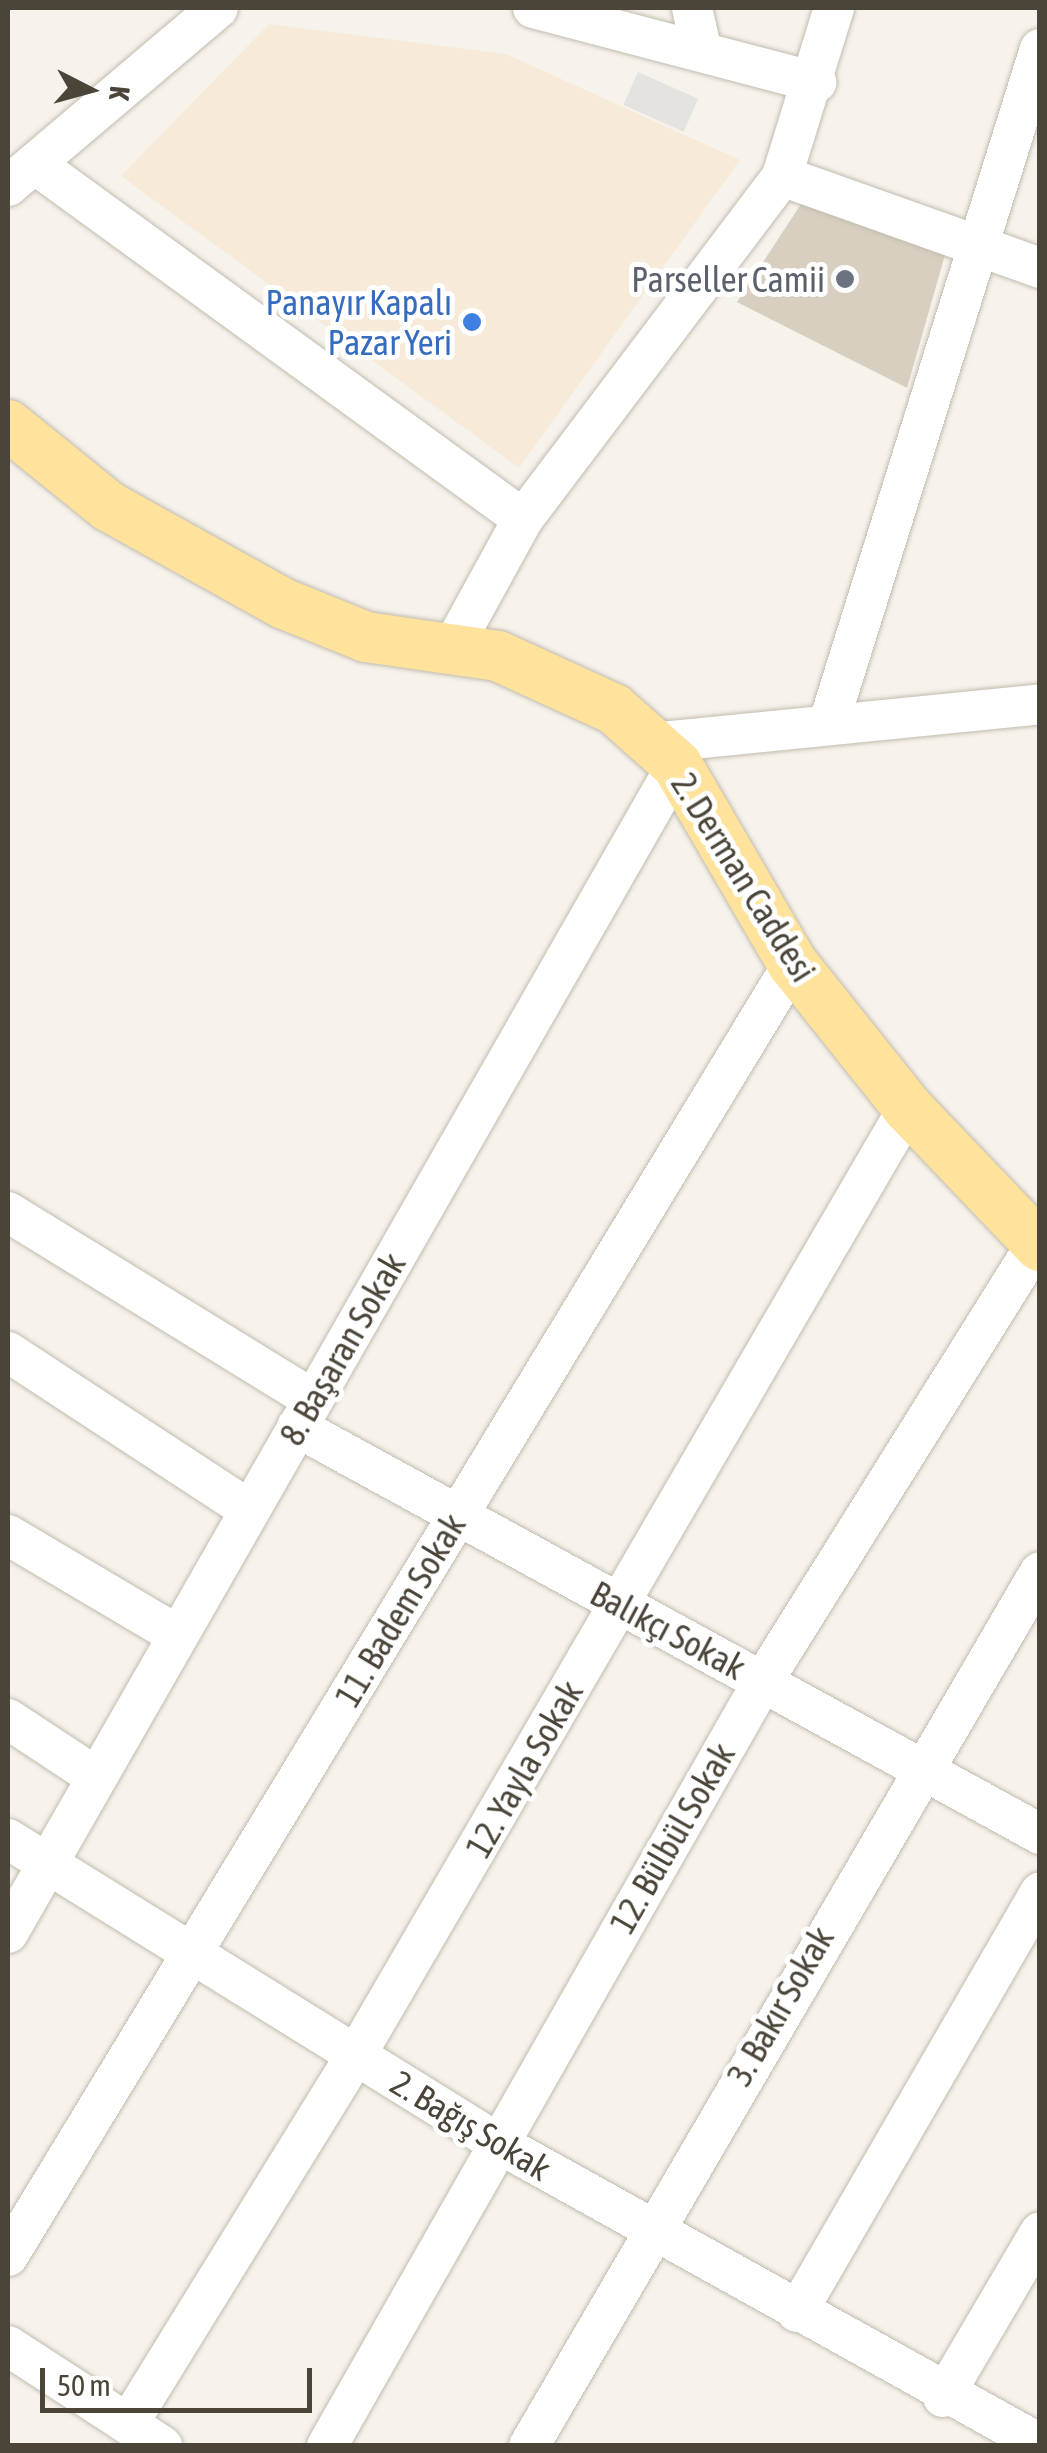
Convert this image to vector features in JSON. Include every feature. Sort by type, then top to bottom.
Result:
[{"type":"main road","name":"2. Derman Caddesi","points":[[8,425],[108,506],[282,603],[366,637],[498,656],[614,709],[665,754],[793,964],[908,1108],[1038,1244]]},
{"type":"street","points":[[218,8],[176,24],[23,176],[522,518]]},
{"type":"street","points":[[534,8],[701,48],[816,82]]},
{"type":"street","points":[[692,8],[701,48]]},
{"type":"street","points":[[451,650],[522,518],[782,176],[816,82],[834,8]]},
{"type":"street","points":[[830,718],[1040,49]]},
{"type":"street","points":[[782,176],[1040,268]]},
{"type":"street","points":[[665,754],[830,718],[1040,704]]},
{"type":"street","name":"8. Başaran Sokak","points":[[8,1933],[305,1414],[665,754]]},
{"type":"street","name":"11. Badem Sokak","points":[[8,2256],[793,964]]},
{"type":"street","name":"12. Yayla Sokak","points":[[128,2424],[356,2056],[908,1108]]},
{"type":"street","name":"Balıkçı Sokak","points":[[8,1212],[456,1518],[621,1603],[1040,1834]]},
{"type":"street","name":"12. Bülbül Sokak","points":[[327,2446],[496,2142],[762,1681],[1038,1244]]},
{"type":"street","points":[[8,1352],[250,1510]]},
{"type":"street","points":[[8,1535],[177,1635]]},
{"type":"street","name":"3. Bakır Sokak","points":[[529,2446],[919,1766],[1040,1572]]},
{"type":"street","points":[[8,1719],[96,1777]]},
{"type":"street","name":"2. Bağış Sokak","points":[[8,1839],[496,2142],[943,2397],[1040,2444]]},
{"type":"street","points":[[797,2312],[1040,1892]]},
{"type":"street","points":[[943,2397],[1040,2232]]},
{"type":"street","points":[[8,2346],[162,2446]]},
{"type":"shaded area","name":"Panayır Kapalı Pazar Yeri","points":[[269,24],[506,54],[740,160],[519,468],[121,176]]},
{"type":"shaded area","points":[[638,72],[698,99],[684,132],[623,105]]},
{"type":"building","name":"Parseller Camii","points":[[801,204],[945,255],[907,388],[737,302]]},
{"type":"place","name":"Parseller Camii","points":[[845,279]]},
{"type":"place","name":"Panayır Kapalı Pazar Yeri","points":[[472,322]]}]
